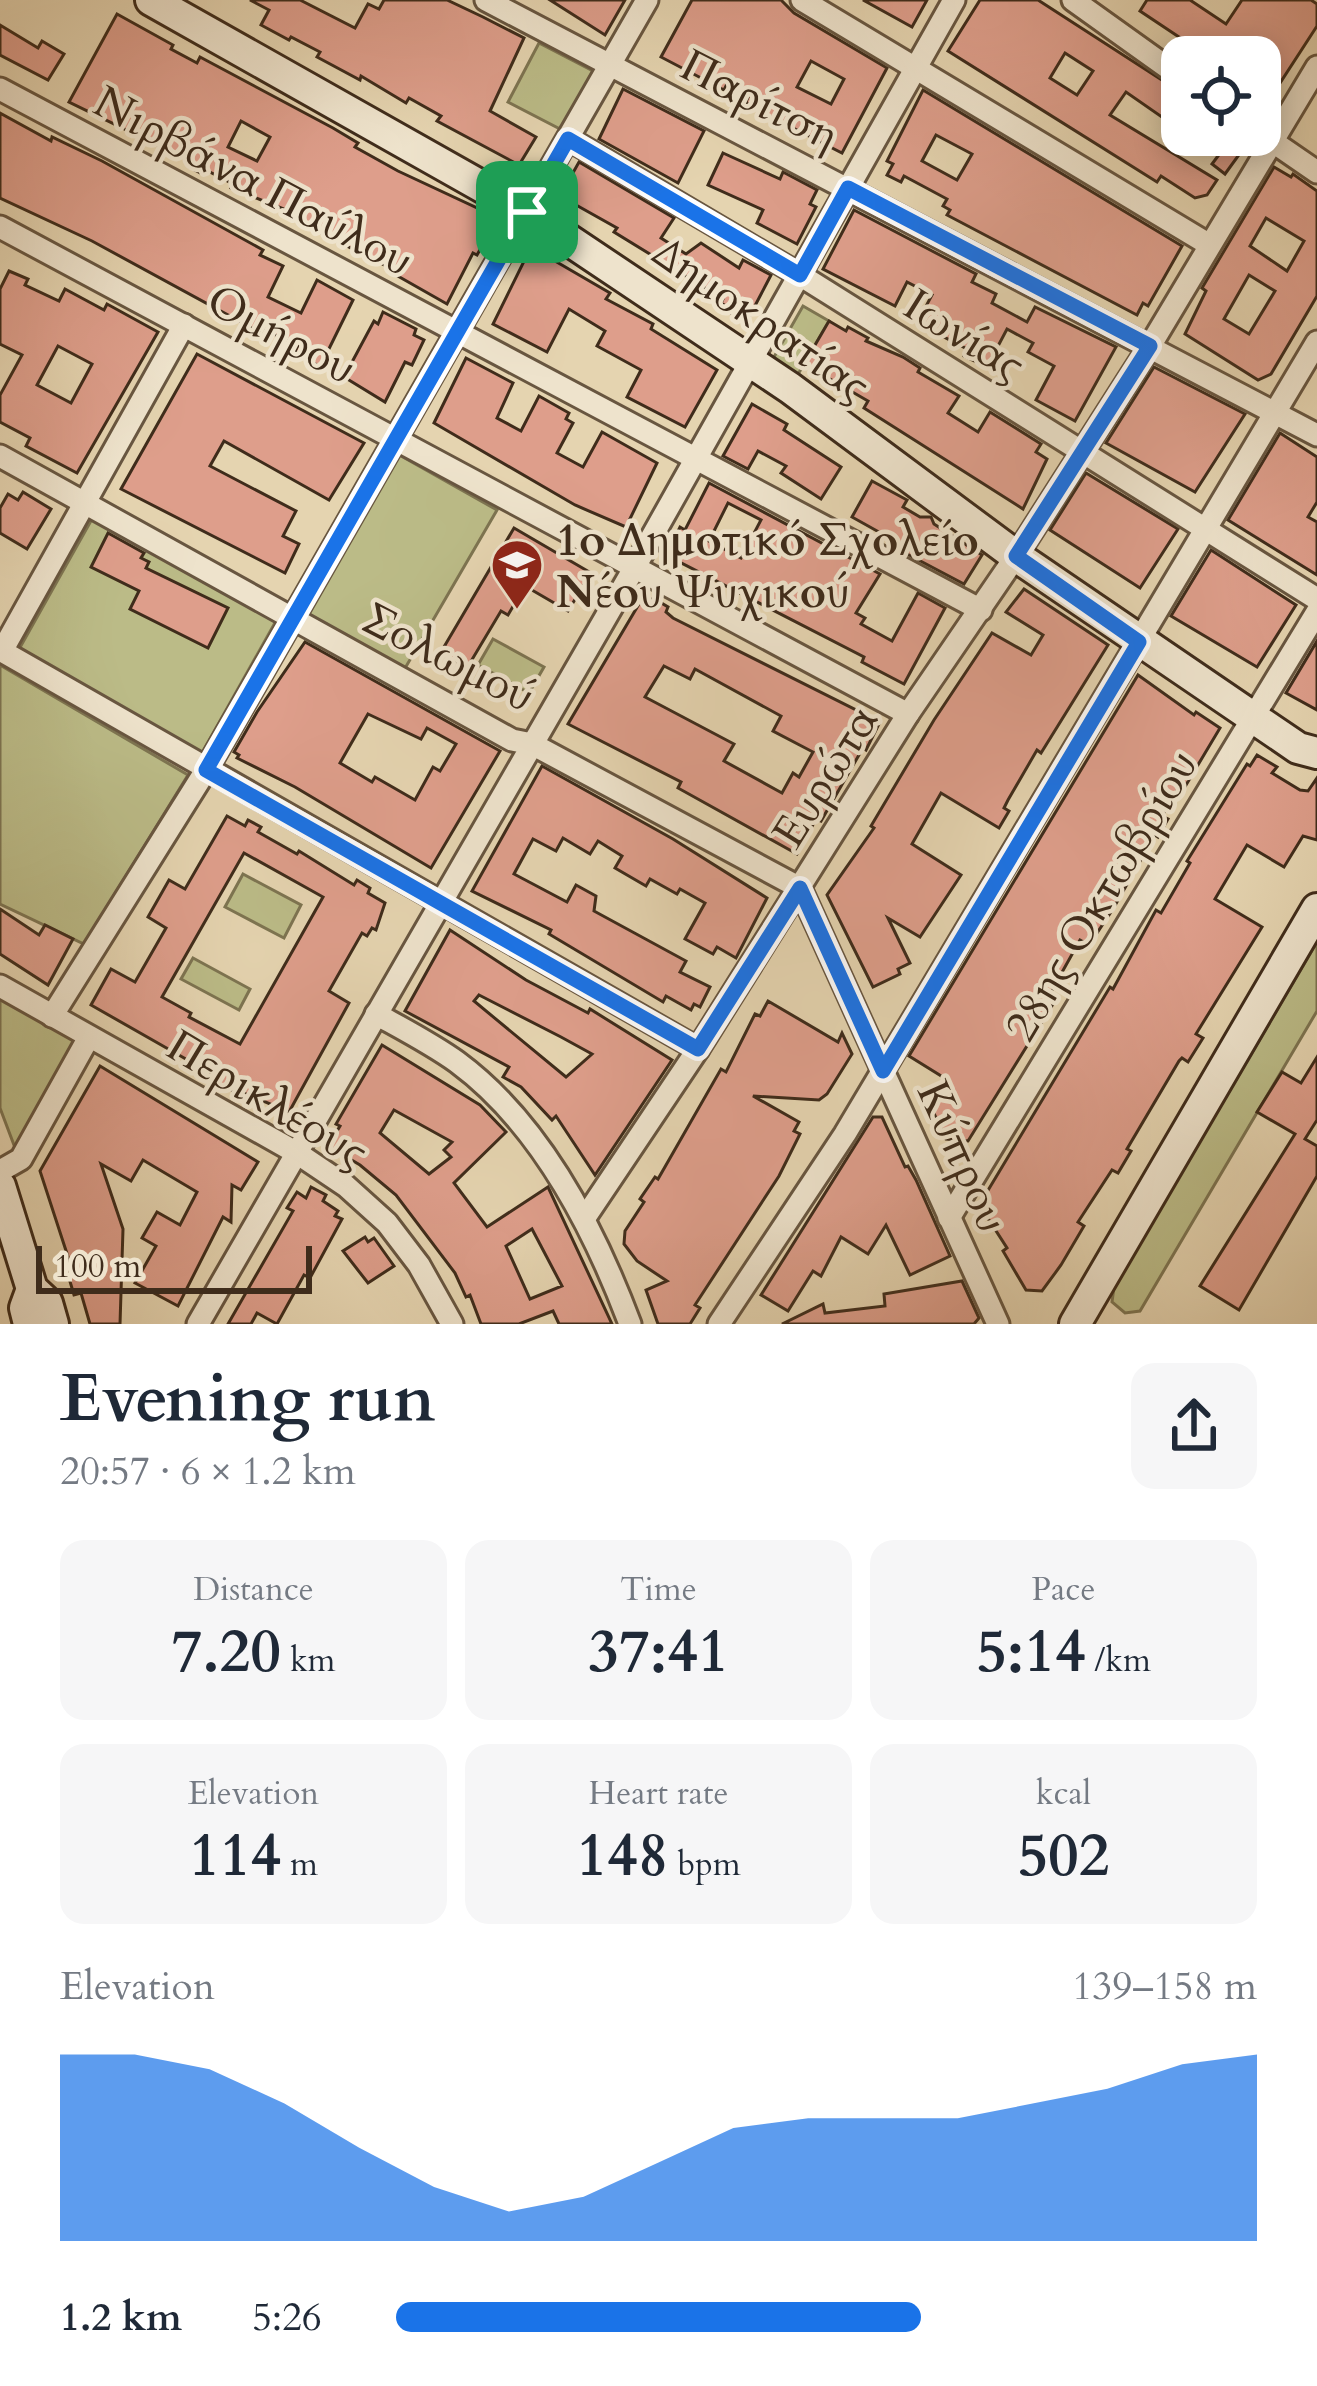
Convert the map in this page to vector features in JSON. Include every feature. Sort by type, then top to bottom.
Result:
[{"type":"street","name":"Δημοκρατίας","points":[[151,0],[527,212],[751,360],[1016,556],[1311,757]]},
{"type":"street","name":"Παρίτση","points":[[486,0],[1317,435]]},
{"type":"street","points":[[52,1016],[206,770],[647,0]]},
{"type":"street","points":[[802,0],[1208,244]]},
{"type":"street","points":[[198,1324],[636,565],[954,0]]},
{"type":"street","points":[[1073,0],[1161,63]]},
{"type":"street","name":"Ευρώτα","points":[[1281,115],[1317,67]]},
{"type":"street","name":"Νιρβάνα Παύλου","points":[[0,88],[981,610]]},
{"type":"street","name":"Ιωνίας","points":[[568,139],[800,275],[1317,599]]},
{"type":"street","points":[[1281,148],[1317,172]]},
{"type":"street","name":"Ευρώτα","points":[[584,1219],[1150,346],[1255,156]]},
{"type":"street","name":"Ομήρου","points":[[0,227],[908,714]]},
{"type":"street","points":[[184,325],[1,651],[698,1049]]},
{"type":"street","points":[[719,1324],[883,1071],[1317,342]]},
{"type":"street","name":"Σολωμού","points":[[0,456],[512,740],[532,744],[800,888]]},
{"type":"street","name":"28ης Οκτωβρίου","points":[[949,1218],[1317,612]]},
{"type":"street","name":"Κύπρου","points":[[800,888],[998,1324]]},
{"type":"street","points":[[1075,1324],[1317,909]]},
{"type":"street","name":"Περικλέους","points":[[0,986],[297,1153],[346,1186],[387,1223],[419,1265],[452,1324]]},
{"type":"street","points":[[376,1014],[458,1062],[524,1124],[584,1219],[630,1324]]},
{"type":"street","points":[[0,1171],[21,1159],[89,1037]]},
{"type":"street","points":[[2,1197],[32,1289],[47,1303],[53,1324]]},
{"type":"street","points":[[29,1324],[25,1308],[32,1289]]},
{"type":"green space","points":[[539,43],[593,71],[562,130],[508,102]]},
{"type":"green space","points":[[803,306],[829,321],[790,388],[766,371]]},
{"type":"green space","points":[[394,452],[497,510],[404,670],[302,611]]},
{"type":"green space","points":[[92,519],[276,621],[202,753],[18,651]]},
{"type":"green space","points":[[493,639],[544,667],[529,693],[478,665]]},
{"type":"green space","points":[[0,665],[188,775],[84,944],[0,904]]},
{"type":"green space","points":[[243,874],[301,905],[284,938],[225,907]]},
{"type":"green space","points":[[1317,942],[1317,1011],[1140,1311],[1125,1313],[1112,1302],[1114,1287]]},
{"type":"green space","points":[[193,958],[250,989],[239,1010],[181,979]]},
{"type":"green space","points":[[0,993],[82,1041],[17,1153],[0,1108]]},
{"type":"building","points":[[250,0],[300,0],[355,28],[368,4],[379,9],[384,0],[447,0],[483,17],[524,38],[490,111],[536,137],[519,165],[437,121],[441,116],[409,98],[406,103],[317,57],[320,52],[261,25],[269,10]]},
{"type":"building","points":[[550,0],[625,0],[605,35]]},
{"type":"building","points":[[692,0],[781,0],[794,13],[887,68],[842,153],[750,106],[746,102],[750,93],[728,82],[724,90],[661,57]],"holes":[[[811,61],[844,79],[831,104],[797,87]]]},
{"type":"building","points":[[863,0],[927,0],[912,27]]},
{"type":"building","points":[[980,0],[1038,0],[1161,79],[1161,116],[1126,92],[1110,115],[1161,146],[1161,156],[1177,156],[1217,180],[1207,195],[1195,198],[1161,176],[1157,182],[948,51]],"holes":[[[1065,53],[1093,71],[1077,95],[1050,78]]]},
{"type":"building","points":[[1147,0],[1190,0],[1226,24],[1242,0],[1311,0],[1317,4],[1317,26],[1281,82],[1281,36],[1178,36],[1140,11]]},
{"type":"building","points":[[117,14],[197,63],[200,57],[333,128],[358,143],[355,147],[398,171],[492,215],[489,220],[495,223],[477,255],[473,253],[447,304],[396,275],[398,272],[282,213],[284,209],[231,188],[233,184],[204,169],[202,174],[189,167],[192,162],[69,102]],"holes":[[[241,121],[270,137],[257,161],[228,147]]]},
{"type":"building","points":[[0,25],[38,48],[42,41],[64,54],[48,80],[0,55]]},
{"type":"building","points":[[623,89],[704,131],[678,183],[599,139]]},
{"type":"building","points":[[923,90],[1182,246],[1148,306],[1143,303],[1137,315],[947,215],[950,210],[943,206],[947,199],[904,176],[901,182],[887,175],[893,164],[887,161]],"holes":[[[936,135],[972,154],[957,180],[922,161]]]},
{"type":"building","points":[[0,113],[51,141],[52,137],[102,161],[263,250],[260,255],[283,266],[268,297],[301,313],[317,280],[353,300],[320,367],[295,351],[298,346],[263,329],[261,333],[92,241],[0,198]]},
{"type":"building","points":[[723,153],[780,179],[783,172],[817,190],[810,204],[816,207],[797,244],[757,223],[763,210],[708,185]]},
{"type":"building","points":[[1218,156],[1238,156],[1225,174],[1212,164]]},
{"type":"building","points":[[579,162],[674,218],[661,238],[686,254],[701,243],[739,268],[743,260],[771,275],[747,321],[726,311],[723,299],[614,232],[617,228],[560,196]]},
{"type":"building","points":[[1274,167],[1317,191],[1317,296],[1271,374],[1258,380],[1185,334],[1206,291],[1202,288]],"holes":[[[1266,218],[1304,241],[1287,271],[1250,246]],[[1249,275],[1275,291],[1249,334],[1224,319]]]},
{"type":"building","points":[[854,210],[976,274],[972,282],[996,294],[992,303],[1027,322],[1035,307],[1116,347],[1075,421],[1036,400],[1054,366],[1028,352],[1033,343],[1007,329],[987,367],[964,356],[967,349],[917,323],[932,295],[907,282],[895,306],[823,269]]},
{"type":"building","points":[[534,241],[558,256],[555,261],[610,293],[606,299],[653,324],[651,329],[717,370],[685,427],[627,397],[641,370],[597,346],[605,331],[569,309],[547,352],[493,324]]},
{"type":"building","points":[[9,271],[28,279],[25,285],[59,301],[65,289],[104,310],[107,304],[158,332],[77,473],[26,446],[30,438],[0,422],[0,395],[22,355],[0,344],[0,289]],"holes":[[[58,346],[92,364],[71,403],[37,385]]]},
{"type":"building","points":[[383,312],[416,329],[414,335],[424,340],[412,365],[405,362],[385,402],[344,377]]},
{"type":"building","points":[[829,321],[903,357],[920,368],[918,372],[959,396],[948,413],[978,432],[990,412],[1041,444],[1036,452],[1047,459],[1023,509],[864,408],[868,401],[804,364]]},
{"type":"building","points":[[197,354],[364,443],[329,500],[224,441],[210,466],[296,511],[283,536],[299,544],[285,573],[121,489]]},
{"type":"building","points":[[466,358],[513,383],[497,418],[521,431],[539,396],[569,413],[566,419],[573,423],[557,453],[583,467],[602,432],[657,463],[626,527],[575,505],[434,423]]},
{"type":"building","points":[[1154,367],[1245,414],[1195,492],[1106,443]]},
{"type":"building","points":[[752,404],[787,424],[784,430],[841,467],[821,499],[781,473],[786,466],[758,451],[748,469],[723,456]]},
{"type":"building","points":[[1280,433],[1317,457],[1317,502],[1308,517],[1317,522],[1317,575],[1228,520]]},
{"type":"building","points":[[1086,473],[1178,529],[1140,588],[1050,530]]},
{"type":"building","points":[[872,481],[907,500],[903,507],[920,517],[931,517],[934,524],[982,555],[964,584],[892,546],[895,541],[852,517]]},
{"type":"building","points":[[709,483],[880,574],[856,613],[865,618],[861,624],[892,641],[918,593],[945,608],[904,684],[862,662],[864,657],[666,555],[680,527],[685,530]],"holes":[[[728,503],[761,520],[741,558],[709,541]]]},
{"type":"building","points":[[23,492],[51,509],[27,549],[0,533],[0,508],[8,494],[18,500]]},
{"type":"building","points":[[514,528],[591,573],[568,611],[525,586],[508,615],[501,611],[467,668],[441,652]]},
{"type":"building","points":[[108,533],[144,553],[141,558],[149,562],[146,568],[228,608],[208,648],[130,609],[139,591],[91,567]]},
{"type":"building","points":[[1211,550],[1296,605],[1257,667],[1171,616]]},
{"type":"building","points":[[1024,589],[1108,645],[1041,753],[1037,750],[1004,808],[1009,811],[999,828],[941,793],[912,844],[961,875],[920,937],[888,918],[910,963],[898,969],[900,974],[873,987],[827,895],[874,828],[934,720],[992,633],[1031,655],[1043,635],[1006,612]]},
{"type":"building","points":[[653,598],[668,607],[666,612],[673,618],[880,722],[797,854],[678,788],[681,782],[568,724],[642,599],[650,603]],"holes":[[[664,666],[690,679],[695,669],[781,716],[773,731],[813,752],[799,777],[793,773],[782,793],[724,761],[734,744],[645,697]]]},
{"type":"building","points":[[1317,641],[1317,710],[1286,693]]},
{"type":"building","points":[[305,642],[500,751],[431,868],[237,758],[234,752]],"holes":[[[368,714],[421,739],[427,728],[456,744],[440,771],[433,767],[415,800],[340,763]]]},
{"type":"building","points":[[1138,675],[1220,728],[1183,790],[1179,787],[1162,816],[1168,819],[1113,909],[1089,945],[1080,940],[1051,992],[1058,996],[968,1141],[946,1139],[929,1103],[946,1079],[909,1056]]},
{"type":"building","points":[[1257,755],[1277,767],[1272,773],[1300,790],[1308,791],[1317,778],[1317,840],[1303,836],[1284,867],[1247,845],[1215,899],[1262,927],[1196,1034],[1203,1038],[1188,1062],[1179,1061],[1118,1173],[1112,1170],[1078,1222],[1084,1226],[1061,1265],[1042,1291],[1026,1290],[982,1209],[989,1200],[984,1197],[1110,987],[1113,989],[1156,910],[1161,913],[1187,861]]},
{"type":"building","points":[[542,766],[767,898],[736,958],[717,947],[713,954],[685,939],[705,903],[650,879],[646,886],[615,868],[622,856],[598,841],[590,854],[563,838],[556,851],[533,839],[514,874],[567,902],[576,885],[596,896],[594,911],[686,961],[680,972],[710,987],[700,1007],[694,1004],[691,1010],[666,996],[663,1002],[549,934],[551,930],[472,891]]},
{"type":"building","points":[[227,816],[245,826],[248,820],[261,827],[258,832],[354,885],[357,880],[385,903],[376,930],[372,928],[367,936],[362,933],[329,991],[349,1003],[289,1112],[242,1096],[219,1083],[221,1079],[91,1005],[111,969],[135,982],[166,928],[148,917],[169,880],[185,889]],"holes":[[[244,853],[323,897],[240,1044],[162,997]]]},
{"type":"building","points":[[0,909],[39,935],[45,925],[73,939],[48,985],[0,954]]},
{"type":"building","points":[[450,930],[526,980],[588,1013],[590,1009],[672,1060],[595,1175],[556,1116],[552,1120],[521,1087],[503,1077],[509,1067],[405,1011]],"holes":[[[479,995],[592,1054],[566,1077],[474,1001]]]},
{"type":"building","points":[[768,1001],[838,1042],[842,1033],[852,1054],[819,1100],[753,1096],[799,1122],[794,1131],[800,1134],[779,1176],[695,1305],[700,1308],[690,1324],[658,1324],[646,1290],[667,1281],[637,1261],[624,1244],[625,1231],[721,1069],[726,1072],[755,1014],[760,1016]]},
{"type":"building","points":[[382,1045],[480,1105],[506,1132],[454,1183],[487,1227],[548,1187],[612,1324],[559,1324],[553,1311],[519,1324],[481,1324],[470,1295],[466,1297],[455,1273],[396,1195],[328,1146],[340,1126],[336,1124]],"holes":[[[394,1110],[452,1142],[444,1150],[451,1157],[429,1174],[380,1133]],[[532,1229],[562,1286],[530,1299],[506,1246]]]},
{"type":"building","points":[[1317,1057],[1317,1120],[1305,1139],[1317,1146],[1317,1176],[1239,1310],[1200,1286],[1295,1134],[1257,1112],[1282,1072],[1301,1083]]},
{"type":"building","points":[[100,1066],[258,1162],[241,1190],[232,1185],[231,1222],[223,1217],[178,1306],[135,1283],[156,1246],[142,1238],[157,1212],[180,1225],[197,1192],[143,1160],[131,1181],[101,1164],[123,1229],[120,1324],[90,1324],[81,1293],[74,1295],[66,1268],[71,1266],[40,1171]]},
{"type":"building","points":[[873,1117],[882,1117],[950,1256],[910,1275],[886,1225],[868,1254],[841,1237],[821,1276],[813,1271],[788,1311],[761,1295]]},
{"type":"building","points":[[311,1187],[326,1195],[323,1201],[342,1219],[310,1278],[304,1275],[277,1324],[257,1313],[251,1324],[228,1324],[293,1211],[287,1208],[297,1192],[306,1198]]},
{"type":"building","points":[[365,1237],[368,1242],[374,1238],[394,1266],[368,1283],[343,1251]]},
{"type":"building","points":[[962,1281],[979,1318],[974,1324],[782,1324],[823,1304],[825,1313],[885,1306],[884,1294]]},
{"type":"place","name":"1ο Δημοτικό Σχολείο Νέου Ψυχικού","points":[[517,611]]},
{"type":"route","points":[[568,139],[800,275],[848,188],[1150,346],[1016,556],[1139,642],[883,1071],[800,888],[698,1049],[206,770],[527,212],[568,139]]}]
